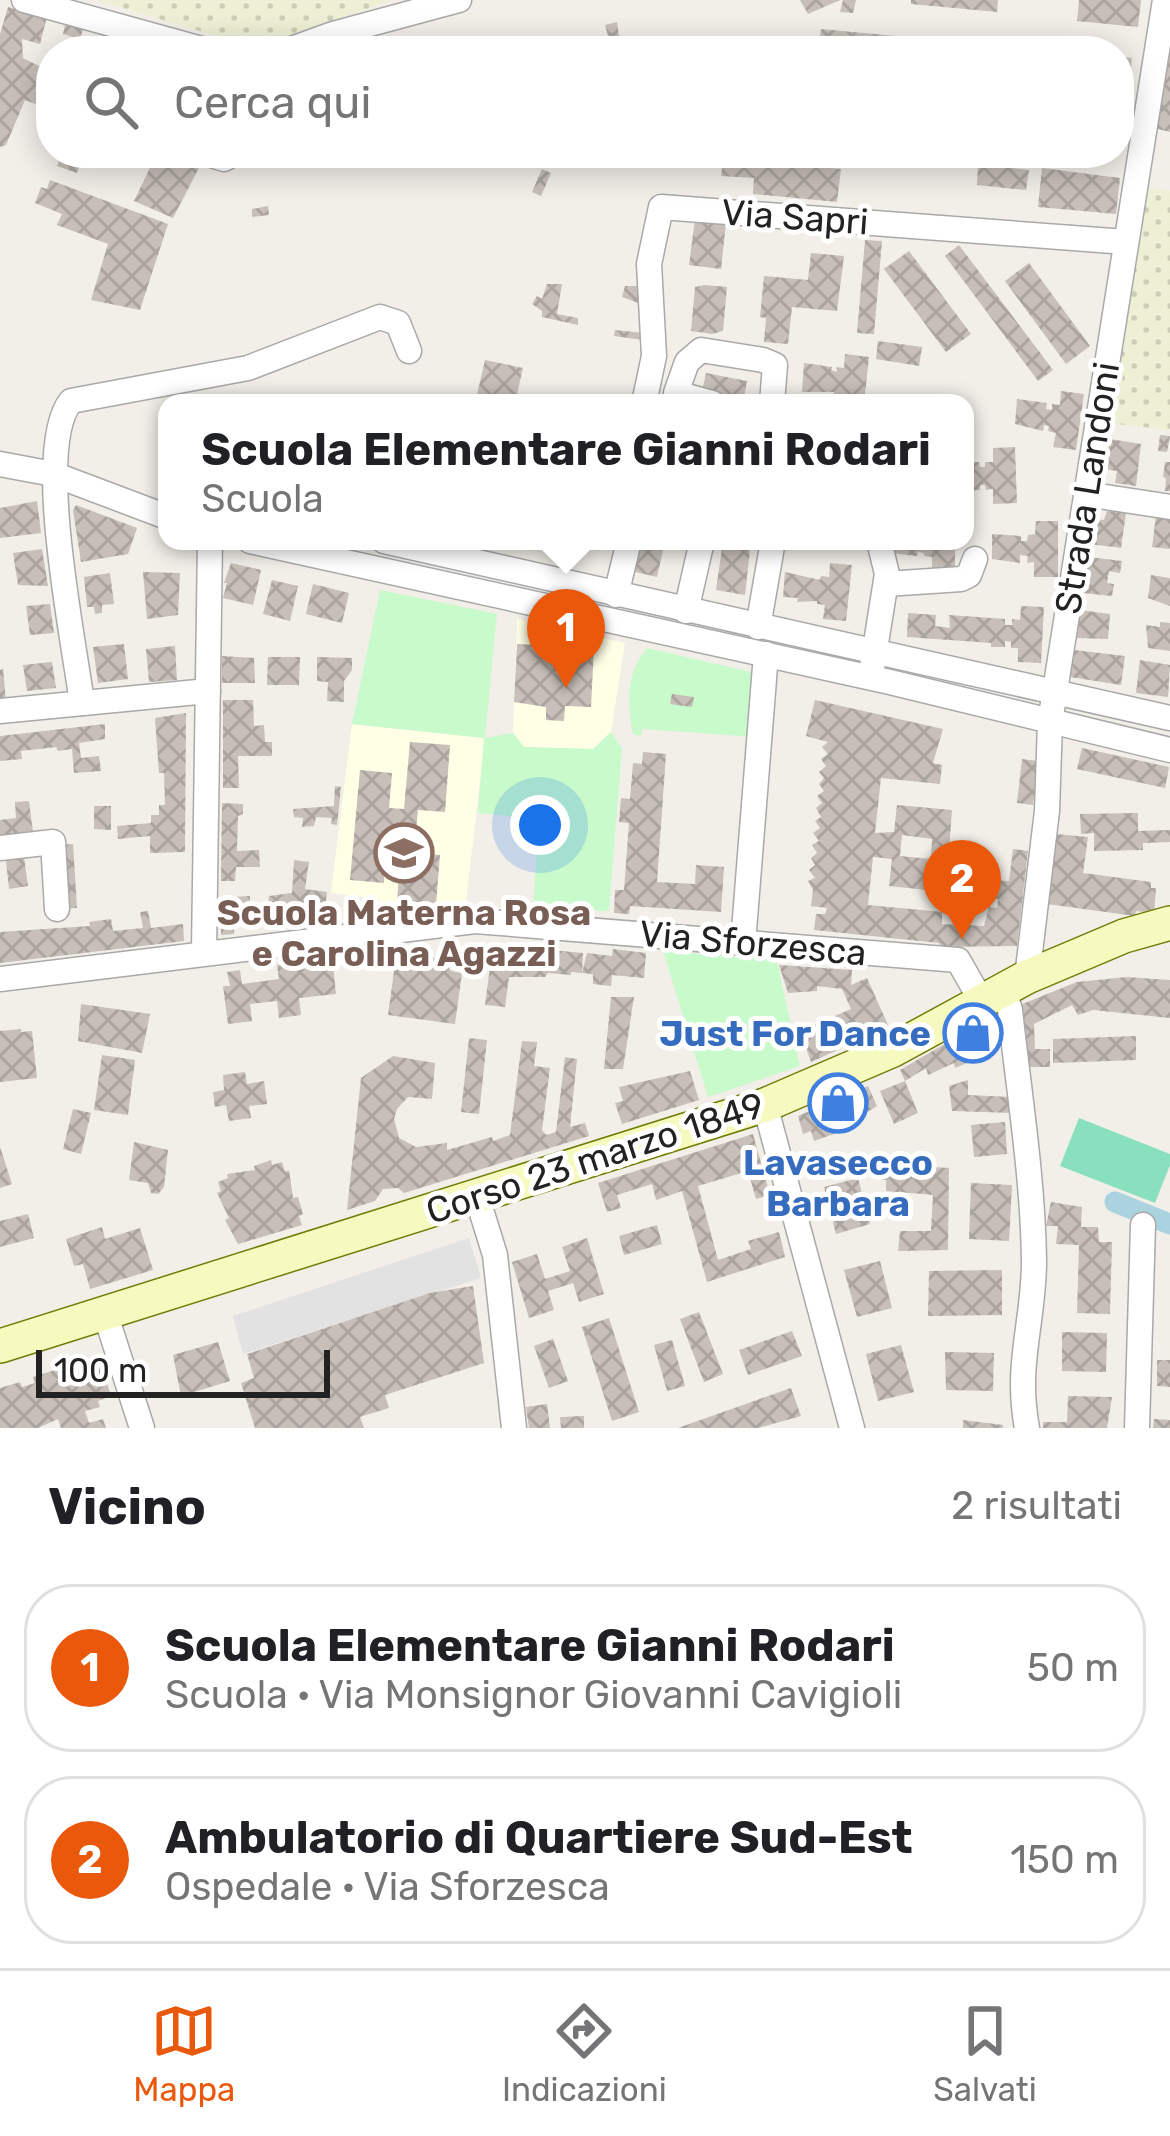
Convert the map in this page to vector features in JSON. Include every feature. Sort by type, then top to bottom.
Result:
[{"type":"main road","name":"Corso 23 marzo 1849","points":[[0,1346],[765,1105],[893,1050],[1004,990],[1124,936],[1170,923]]},
{"type":"street","points":[[24,0],[154,36]]},
{"type":"street","points":[[327,36],[459,0]]},
{"type":"street","name":"Strada Landoni","points":[[1004,990],[1047,811],[1050,722],[1165,0]]},
{"type":"street","name":"Via Sapri","points":[[646,394],[654,356],[650,263],[661,207],[1126,242]]},
{"type":"street","points":[[82,703],[53,474],[61,414],[71,401],[248,368],[380,317],[398,323],[409,351]]},
{"type":"street","points":[[670,394],[687,362],[701,350],[775,365],[773,394]]},
{"type":"street","points":[[0,464],[53,474],[158,514]]},
{"type":"street","points":[[1086,494],[1170,507]]},
{"type":"street","points":[[205,952],[210,550]]},
{"type":"street","points":[[291,550],[766,654],[872,666],[1170,718]]},
{"type":"street","points":[[423,550],[758,627],[1050,722],[1170,750]]},
{"type":"street","points":[[610,593],[613,550]]},
{"type":"street","points":[[610,593],[626,550]]},
{"type":"street","points":[[686,611],[700,550]]},
{"type":"street","points":[[758,627],[771,550]]},
{"type":"street","points":[[872,666],[886,584],[883,550]]},
{"type":"street","points":[[886,584],[961,579],[969,574],[975,559]]},
{"type":"street","points":[[743,943],[766,654]]},
{"type":"street","points":[[0,711],[208,691]]},
{"type":"street","points":[[0,848],[53,842],[57,909]]},
{"type":"street","name":"Via Sforzesca","points":[[0,979],[475,921],[958,960],[1004,990]]},
{"type":"street","points":[[1004,990],[1034,1234],[1034,1293],[1023,1343],[1021,1397],[1027,1428]]},
{"type":"street","points":[[765,1105],[852,1428]]},
{"type":"street","points":[[477,1198],[494,1255],[514,1428]]},
{"type":"street","points":[[1137,1428],[1143,1225]]},
{"type":"street","points":[[105,1313],[142,1428]]},
{"type":"shaded area","points":[[96,0],[392,0],[291,36],[217,36]]},
{"type":"shaded area","points":[[1144,188],[1170,191],[1170,430],[1108,423]]},
{"type":"shaded area","points":[[517,619],[625,643],[611,732],[593,749],[524,747],[513,733]]},
{"type":"shaded area","name":"Scuola Materna Rosa e Carolina Agazzi","points":[[352,724],[485,738],[465,910],[379,916],[379,899],[331,893]]},
{"type":"shaded area","points":[[469,1238],[481,1278],[243,1354],[233,1316]]},
{"type":"green space","points":[[380,590],[497,614],[485,738],[513,733],[524,747],[593,749],[611,732],[622,748],[609,911],[533,908],[539,819],[478,813],[484,738],[352,724]]},
{"type":"green space","points":[[647,648],[760,674],[755,737],[642,729],[641,736],[633,734],[630,688],[635,667]]},
{"type":"green space","points":[[663,951],[777,961],[800,1066],[708,1097]]},
{"type":"green space","points":[[1079,1118],[1170,1154],[1155,1203],[1060,1166]]},
{"type":"building","points":[[800,0],[840,0],[808,14]]},
{"type":"building","points":[[843,0],[856,0],[853,13],[840,12]]},
{"type":"building","points":[[911,0],[998,0],[997,12],[911,4]]},
{"type":"building","points":[[1079,0],[1141,0],[1138,27],[1077,21]]},
{"type":"building","points":[[8,7],[47,17],[36,43],[22,39],[23,58],[36,64],[36,104],[25,100],[6,145],[0,147],[0,34]]},
{"type":"building","points":[[66,21],[84,26],[81,36],[63,34]]},
{"type":"building","points":[[617,22],[619,36],[608,36],[605,25]]},
{"type":"building","points":[[821,29],[896,36],[820,36]]},
{"type":"building","points":[[1170,56],[1170,132],[1150,127]]},
{"type":"building","points":[[150,168],[199,168],[173,218],[134,201]]},
{"type":"building","points":[[722,168],[841,169],[837,202],[753,194],[754,178],[721,176]]},
{"type":"building","points":[[978,168],[1029,170],[1026,190],[977,185]]},
{"type":"building","points":[[1042,168],[1120,178],[1116,214],[1038,207]]},
{"type":"building","points":[[542,169],[551,173],[541,196],[532,192]]},
{"type":"building","points":[[50,180],[168,224],[140,310],[91,300],[108,244],[57,225],[62,214],[35,203],[41,187],[47,189]]},
{"type":"building","points":[[268,206],[269,215],[252,217],[252,209]]},
{"type":"building","points":[[695,219],[726,223],[721,269],[689,265]]},
{"type":"building","points":[[865,240],[882,241],[874,334],[857,333]]},
{"type":"building","points":[[959,245],[1053,370],[1038,381],[945,256]]},
{"type":"building","points":[[909,251],[971,334],[946,352],[884,269]]},
{"type":"building","points":[[811,253],[844,256],[837,311],[792,307],[788,344],[764,342],[766,318],[760,317],[764,276],[808,280]]},
{"type":"building","points":[[1029,263],[1090,346],[1066,364],[1005,281]]},
{"type":"building","points":[[547,284],[562,284],[557,314],[578,318],[578,325],[542,317],[542,311],[532,304],[537,296],[542,299]]},
{"type":"building","points":[[625,286],[641,286],[641,304],[622,297]]},
{"type":"building","points":[[695,287],[727,287],[723,331],[712,334],[691,331]]},
{"type":"building","points":[[615,330],[643,333],[643,340],[614,336]]},
{"type":"building","points":[[878,341],[922,347],[919,366],[876,359]]},
{"type":"building","points":[[845,354],[869,357],[865,394],[802,392],[804,363],[837,372],[836,367],[844,368]]},
{"type":"building","points":[[485,360],[523,368],[517,394],[477,394]]},
{"type":"building","points":[[706,373],[747,381],[745,394],[701,394]]},
{"type":"building","points":[[1061,391],[1084,394],[1076,450],[1053,447],[1056,433],[1048,431],[1049,426],[1044,425],[1043,431],[1015,424],[1017,399],[1047,403],[1046,409],[1052,410],[1052,404],[1060,405]]},
{"type":"building","points":[[1160,435],[1170,436],[1167,452],[1158,451]]},
{"type":"building","points":[[1110,439],[1141,444],[1136,486],[1115,483],[1117,471],[1105,469]]},
{"type":"building","points":[[1015,447],[1017,503],[993,504],[993,489],[986,490],[985,485],[974,490],[974,462],[985,467],[985,462],[993,462],[993,448]]},
{"type":"building","points":[[1165,462],[1170,462],[1170,491],[1165,491]]},
{"type":"building","points":[[37,501],[41,533],[0,538],[0,508]]},
{"type":"building","points":[[76,505],[137,528],[128,554],[81,562]]},
{"type":"building","points":[[1107,511],[1126,513],[1121,548],[1090,544],[1095,519],[1104,520]]},
{"type":"building","points":[[1156,516],[1170,518],[1170,549],[1152,547]]},
{"type":"building","points":[[1036,521],[1058,521],[1058,577],[1034,577],[1034,562],[1027,563],[1028,556],[1020,555],[1020,563],[992,559],[992,534],[1021,536],[1021,541],[1027,541],[1028,535],[1035,534]]},
{"type":"building","points":[[42,549],[48,586],[18,585],[13,553]]},
{"type":"building","points":[[633,550],[663,550],[657,577],[631,571]]},
{"type":"building","points":[[722,550],[750,550],[745,595],[716,590]]},
{"type":"building","points":[[955,550],[955,570],[932,569],[932,557],[924,553],[890,553]]},
{"type":"building","points":[[1089,557],[1122,561],[1120,573],[1109,571],[1112,596],[1083,593]]},
{"type":"building","points":[[231,563],[261,570],[253,605],[223,598]]},
{"type":"building","points":[[830,563],[852,565],[846,621],[823,619],[825,605],[817,601],[783,597],[785,572],[820,580],[829,577]]},
{"type":"building","points":[[143,572],[180,573],[178,615],[147,619]]},
{"type":"building","points":[[110,573],[114,604],[102,605],[102,613],[95,614],[94,607],[87,607],[84,577]]},
{"type":"building","points":[[1151,575],[1170,578],[1170,606],[1148,598]]},
{"type":"building","points":[[272,580],[298,586],[290,621],[263,614]]},
{"type":"building","points":[[313,584],[349,593],[342,623],[306,614]]},
{"type":"building","points":[[50,604],[54,633],[30,635],[26,606]]},
{"type":"building","points":[[1021,606],[1044,607],[1041,663],[1018,662],[1018,648],[1011,648],[1011,642],[991,647],[991,643],[907,637],[908,613],[936,615],[935,626],[950,628],[949,615],[1005,619],[1005,625],[1012,625],[1012,619],[1020,620]]},
{"type":"building","points":[[1080,610],[1110,614],[1108,639],[1076,638]]},
{"type":"building","points":[[1160,622],[1170,623],[1170,651],[1148,648],[1146,625],[1160,627]]},
{"type":"building","points":[[124,644],[128,679],[98,683],[93,647]]},
{"type":"building","points":[[517,644],[594,647],[591,707],[565,706],[564,721],[546,720],[546,707],[514,702]]},
{"type":"building","points":[[175,646],[177,680],[149,682],[146,649]]},
{"type":"building","points":[[1074,650],[1125,656],[1121,685],[1070,677]]},
{"type":"building","points":[[222,656],[254,658],[255,683],[222,683]]},
{"type":"building","points":[[268,657],[300,657],[299,685],[267,685]]},
{"type":"building","points":[[317,657],[352,658],[352,670],[344,681],[344,702],[327,701],[328,682],[317,681]]},
{"type":"building","points":[[1140,660],[1170,665],[1168,697],[1136,693]]},
{"type":"building","points":[[52,662],[56,688],[27,691],[23,665]]},
{"type":"building","points":[[0,670],[6,701],[0,702]]},
{"type":"building","points":[[672,694],[694,697],[692,707],[670,704]]},
{"type":"building","points":[[223,700],[253,700],[254,726],[264,725],[265,742],[272,742],[272,756],[238,756],[239,788],[223,788]]},
{"type":"building","points":[[815,700],[943,729],[933,763],[942,765],[940,784],[881,778],[875,833],[894,832],[897,805],[952,810],[947,877],[1009,881],[1013,849],[1028,851],[1017,946],[940,947],[939,943],[814,930],[816,914],[825,914],[827,908],[811,906],[813,890],[808,881],[815,878],[809,870],[817,853],[812,845],[819,841],[813,833],[820,828],[816,808],[822,803],[817,796],[824,791],[819,784],[824,778],[819,772],[826,766],[821,759],[828,754],[822,747],[828,742],[806,736]],"holes":[[[902,835],[932,839],[931,859],[900,856]],[[873,857],[892,859],[889,886],[998,899],[997,908],[989,907],[984,926],[942,924],[942,912],[868,905]]]},
{"type":"building","points":[[186,713],[185,852],[150,853],[150,836],[118,839],[117,826],[151,823],[151,815],[159,815],[159,805],[165,805],[164,773],[159,773],[155,718]]},
{"type":"building","points":[[105,724],[105,739],[79,743],[81,758],[99,756],[101,771],[74,773],[72,749],[58,751],[56,747],[21,751],[22,759],[0,761],[0,736]]},
{"type":"building","points":[[410,742],[450,745],[445,812],[418,810],[414,853],[440,855],[436,904],[397,900],[401,852],[385,850],[384,883],[350,880],[360,770],[392,773],[389,808],[404,809]]},
{"type":"building","points":[[1082,748],[1169,767],[1165,788],[1077,769]]},
{"type":"building","points":[[643,752],[666,754],[657,882],[695,884],[696,865],[724,867],[721,912],[630,906],[629,914],[614,913],[615,890],[624,890],[629,823],[619,822],[621,798],[630,799],[633,763],[642,764]]},
{"type":"building","points":[[1022,759],[1038,761],[1033,805],[1017,803]]},
{"type":"building","points":[[335,786],[341,787],[337,825],[331,824],[332,818],[316,817],[314,826],[302,827],[303,818],[294,817],[293,809],[334,806]]},
{"type":"building","points":[[29,801],[33,832],[0,836],[0,820],[16,818],[15,802]]},
{"type":"building","points":[[222,803],[243,804],[237,851],[259,850],[260,867],[236,867],[235,881],[221,881]]},
{"type":"building","points":[[94,806],[111,806],[111,830],[94,829]]},
{"type":"building","points":[[1138,813],[1138,831],[1170,830],[1170,842],[1143,843],[1143,850],[1094,851],[1094,833],[1081,834],[1080,814]]},
{"type":"building","points":[[1056,834],[1088,837],[1083,873],[1151,882],[1151,888],[1156,888],[1154,913],[1136,911],[1135,916],[1047,904]]},
{"type":"building","points":[[73,844],[77,908],[59,909],[55,845]]},
{"type":"building","points":[[23,850],[28,886],[9,889],[5,852]]},
{"type":"building","points":[[294,860],[309,862],[305,889],[327,892],[323,923],[266,928],[269,896],[292,893]]},
{"type":"building","points":[[250,896],[249,913],[235,913],[234,934],[221,935],[221,899],[234,904],[234,897]]},
{"type":"building","points":[[148,911],[151,928],[183,924],[184,941],[0,963],[0,932],[90,926],[89,922],[111,919],[113,931],[143,928],[140,912]]},
{"type":"building","points":[[511,946],[583,953],[582,973],[509,977],[505,1007],[485,1005],[490,967],[508,969]]},
{"type":"building","points":[[613,949],[646,953],[644,978],[612,975],[611,986],[593,984],[593,974],[582,973],[587,953],[612,956]]},
{"type":"building","points":[[419,955],[442,959],[451,971],[462,973],[455,1024],[388,1015],[395,964],[406,965]]},
{"type":"building","points":[[292,963],[293,970],[333,965],[336,994],[299,998],[301,1015],[279,1018],[277,1001],[250,1004],[252,1021],[228,1024],[223,986],[230,986],[227,972],[240,970],[242,984],[279,979],[277,965]]},
{"type":"building","points":[[779,965],[852,970],[851,985],[867,978],[889,1027],[811,1062],[800,1031],[851,1009],[842,989],[817,986],[817,991],[788,993]]},
{"type":"building","points":[[1127,977],[1170,980],[1170,1018],[1093,1010],[1078,1015],[1072,1005],[1034,1024],[1035,1049],[1050,1049],[1050,1067],[1023,1067],[1015,1007],[1077,982]]},
{"type":"building","points":[[611,997],[634,997],[623,1069],[604,1069]]},
{"type":"building","points":[[81,1004],[150,1014],[142,1053],[78,1041]]},
{"type":"building","points":[[998,1013],[1007,1026],[1008,1041],[995,1048],[993,1036],[975,1047],[974,1060],[928,1075],[926,1068],[905,1081],[900,1070]]},
{"type":"building","points":[[0,1031],[32,1031],[37,1078],[0,1082]]},
{"type":"building","points":[[1136,1036],[1136,1060],[1053,1063],[1053,1039]]},
{"type":"building","points":[[469,1038],[487,1040],[479,1114],[461,1112]]},
{"type":"building","points":[[522,1041],[537,1042],[534,1066],[550,1068],[542,1130],[546,1135],[556,1132],[565,1057],[577,1059],[570,1127],[585,1123],[589,1136],[404,1193],[398,1188],[383,1189],[375,1201],[347,1210],[361,1078],[393,1056],[435,1063],[432,1099],[408,1097],[397,1109],[394,1119],[399,1138],[416,1147],[447,1143],[447,1150],[492,1137],[493,1141],[510,1135]]},
{"type":"building","points":[[102,1055],[135,1060],[128,1115],[94,1110]]},
{"type":"building","points":[[690,1071],[699,1100],[622,1124],[615,1103],[623,1101],[619,1087]]},
{"type":"building","points":[[245,1072],[247,1084],[264,1081],[267,1104],[249,1106],[251,1118],[229,1121],[226,1105],[215,1107],[213,1092],[224,1090],[223,1075]]},
{"type":"building","points":[[968,1080],[968,1095],[1011,1097],[1012,1113],[952,1111],[949,1086]]},
{"type":"building","points":[[905,1081],[918,1113],[894,1124],[880,1091]]},
{"type":"building","points":[[868,1086],[877,1106],[847,1125],[848,1129],[814,1141],[811,1131],[803,1134],[798,1116]]},
{"type":"building","points":[[73,1109],[91,1113],[81,1154],[63,1149]]},
{"type":"building","points":[[1005,1122],[1007,1154],[974,1157],[971,1125]]},
{"type":"building","points":[[753,1134],[770,1195],[756,1199],[748,1171],[698,1186],[718,1260],[751,1249],[748,1241],[779,1232],[785,1257],[707,1282],[682,1191],[656,1200],[652,1184],[617,1195],[621,1208],[607,1212],[598,1183]]},
{"type":"building","points":[[134,1142],[168,1150],[164,1187],[158,1194],[151,1193],[148,1183],[129,1180]]},
{"type":"building","points":[[0,1147],[12,1184],[0,1188]]},
{"type":"building","points":[[271,1160],[272,1165],[282,1162],[285,1172],[289,1170],[302,1225],[238,1244],[225,1220],[229,1218],[217,1193],[221,1191],[218,1182],[228,1178],[227,1174],[255,1170],[254,1166]]},
{"type":"building","points":[[880,1163],[949,1168],[948,1250],[898,1251],[900,1231],[931,1231],[933,1195],[886,1191],[886,1180],[879,1180]]},
{"type":"building","points":[[858,1178],[870,1224],[836,1234],[824,1187]]},
{"type":"building","points":[[971,1183],[1012,1185],[1009,1241],[969,1239]]},
{"type":"building","points":[[1051,1202],[1082,1207],[1081,1227],[1098,1227],[1099,1242],[1112,1242],[1110,1314],[1077,1313],[1079,1245],[1056,1244],[1058,1226],[1046,1226]]},
{"type":"building","points":[[28,1214],[34,1238],[0,1247],[0,1221]]},
{"type":"building","points":[[657,1225],[662,1244],[624,1255],[619,1236]]},
{"type":"building","points":[[102,1227],[105,1239],[140,1228],[153,1270],[90,1289],[83,1264],[74,1266],[66,1239]]},
{"type":"building","points":[[587,1238],[604,1294],[579,1302],[573,1283],[548,1291],[554,1310],[529,1318],[512,1262],[537,1254],[545,1279],[570,1271],[562,1247]]},
{"type":"building","points":[[880,1261],[892,1308],[857,1317],[844,1270]]},
{"type":"building","points":[[1002,1270],[1002,1315],[928,1316],[929,1271]]},
{"type":"building","points":[[473,1286],[484,1363],[385,1395],[389,1408],[360,1417],[364,1428],[255,1428],[241,1383],[254,1378],[247,1354],[430,1293]]},
{"type":"building","points":[[699,1312],[723,1374],[704,1382],[680,1319]]},
{"type":"building","points":[[609,1318],[639,1412],[612,1421],[582,1327]]},
{"type":"building","points":[[792,1331],[802,1356],[748,1375],[739,1350]]},
{"type":"building","points":[[1062,1332],[1107,1333],[1106,1372],[1062,1371]]},
{"type":"building","points":[[553,1339],[568,1381],[549,1388],[534,1346]]},
{"type":"building","points":[[672,1340],[685,1386],[667,1391],[654,1345]]},
{"type":"building","points":[[218,1342],[230,1381],[181,1396],[173,1355]]},
{"type":"building","points":[[901,1345],[914,1392],[878,1401],[866,1354]]},
{"type":"building","points":[[945,1352],[994,1353],[993,1391],[946,1390]]},
{"type":"building","points":[[1157,1360],[1170,1360],[1170,1387],[1157,1386]]},
{"type":"building","points":[[102,1367],[111,1396],[98,1401],[100,1407],[85,1411],[89,1423],[103,1419],[106,1428],[61,1428],[58,1419],[38,1428],[0,1428],[0,1388],[35,1383],[33,1377],[58,1369],[65,1387],[77,1383],[75,1375]]},
{"type":"building","points":[[791,1388],[801,1416],[758,1428],[678,1428]]},
{"type":"building","points":[[1068,1396],[1112,1397],[1107,1428],[1043,1428],[1043,1422],[1067,1422]]},
{"type":"building","points":[[547,1404],[550,1428],[529,1428],[526,1407]]},
{"type":"building","points":[[584,1416],[584,1428],[561,1428],[560,1417]]},
{"type":"building","points":[[1154,1419],[1170,1420],[1170,1428],[1153,1428]]},
{"type":"building","points":[[963,1420],[1003,1425],[1003,1428],[963,1428]]},
{"type":"waterway","points":[[1115,1202],[1170,1224]]},
{"type":"place","name":"Scuola Elementare Gianni Rodari","points":[[566,688]]},
{"type":"place","name":"Scuola Materna Rosa e Carolina Agazzi","points":[[404,853]]},
{"type":"place","name":"Ambulatorio di Quartiere Sud-Est","points":[[962,939]]},
{"type":"place","name":"Just For Dance","points":[[973,1033]]},
{"type":"place","name":"Lavasecco Barbara","points":[[838,1103]]}]
